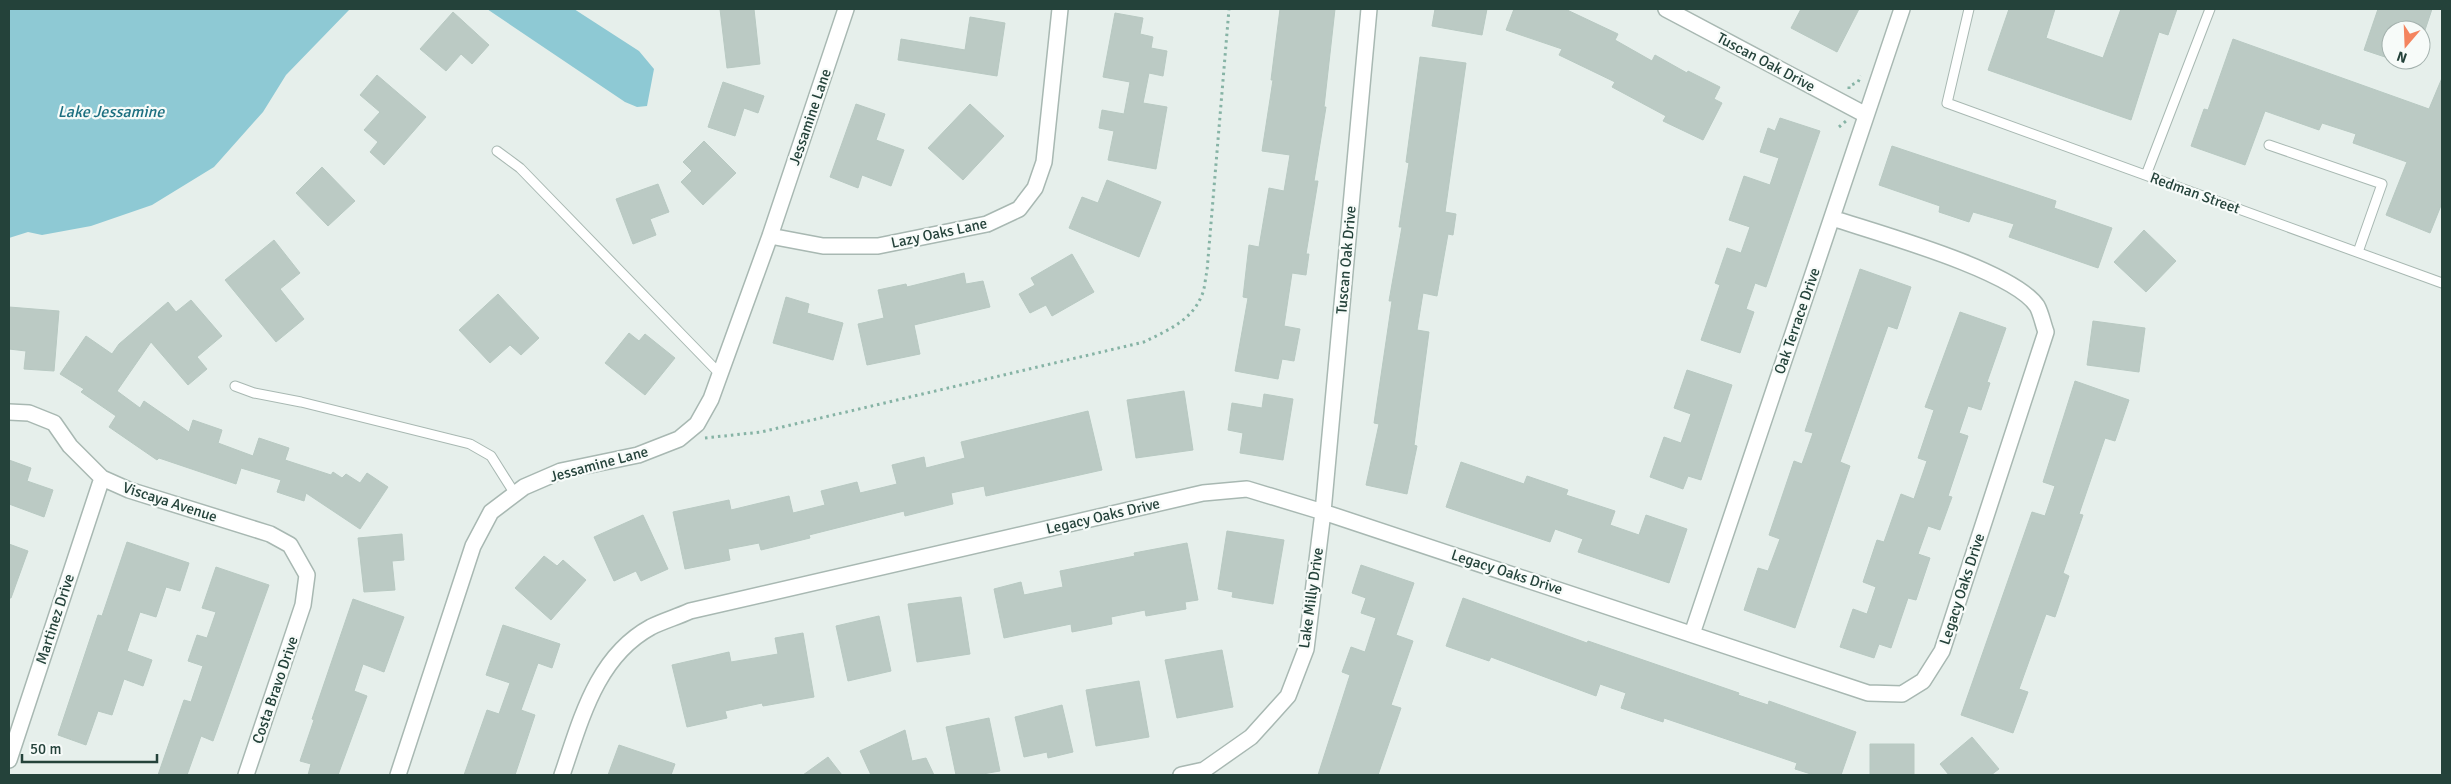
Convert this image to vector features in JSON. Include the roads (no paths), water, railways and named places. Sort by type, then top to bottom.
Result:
[{"type":"street","name":"Jessamine Lane","points":[[398,775],[473,546],[491,512],[524,487],[561,471],[638,455],[679,439],[697,424],[711,399],[770,236],[846,9]]},
{"type":"street","name":"Lazy Oaks Lane","points":[[770,236],[823,246],[878,246],[987,224],[1019,209],[1035,188],[1044,162],[1060,9]]},
{"type":"street","name":"Tuscan Oak Drive","points":[[1323,512],[1369,9]]},
{"type":"street","name":"Tuscan Oak Drive","points":[[1666,9],[1866,115]]},
{"type":"street","name":"Oak Terrace Drive","points":[[1692,634],[1902,9]]},
{"type":"street","name":"Legacy Oaks Drive","points":[[562,775],[586,704],[605,668],[622,648],[651,627],[690,612],[1203,493],[1247,489],[1323,512],[1868,693],[1902,694],[1922,681],[1942,651],[2046,332],[2037,306],[2014,286],[1979,268],[1832,218]]},
{"type":"street","name":"Viscaya Avenue","points":[[9,412],[29,412],[54,423],[70,446],[102,478],[129,490],[270,534],[290,545],[306,575],[304,605]]},
{"type":"street","name":"Martinez Drive","points":[[9,760],[102,478]]},
{"type":"street","name":"Lake Milly Drive","points":[[1181,775],[1204,770],[1251,737],[1288,696],[1306,649],[1323,512]]},
{"type":"street","name":"Costa Bravo Drive","points":[[246,775],[304,605]]},
{"type":"lane","name":"Redman Street","points":[[1969,9],[1947,103],[2442,282]]},
{"type":"lane","points":[[2146,176],[2210,9]]},
{"type":"lane","points":[[2269,145],[2382,184],[2358,252]]},
{"type":"lane","points":[[497,151],[520,168],[720,374]]},
{"type":"lane","points":[[235,386],[254,393],[301,402],[470,444],[491,456],[515,494]]},
{"type":"water","name":"Lake Jessamine","points":[[9,9],[350,9],[286,75],[263,112],[214,167],[152,205],[91,226],[42,235],[28,232],[9,238]]},
{"type":"water","points":[[487,9],[574,9],[639,51],[654,69],[647,106],[637,107],[625,102]]}]
